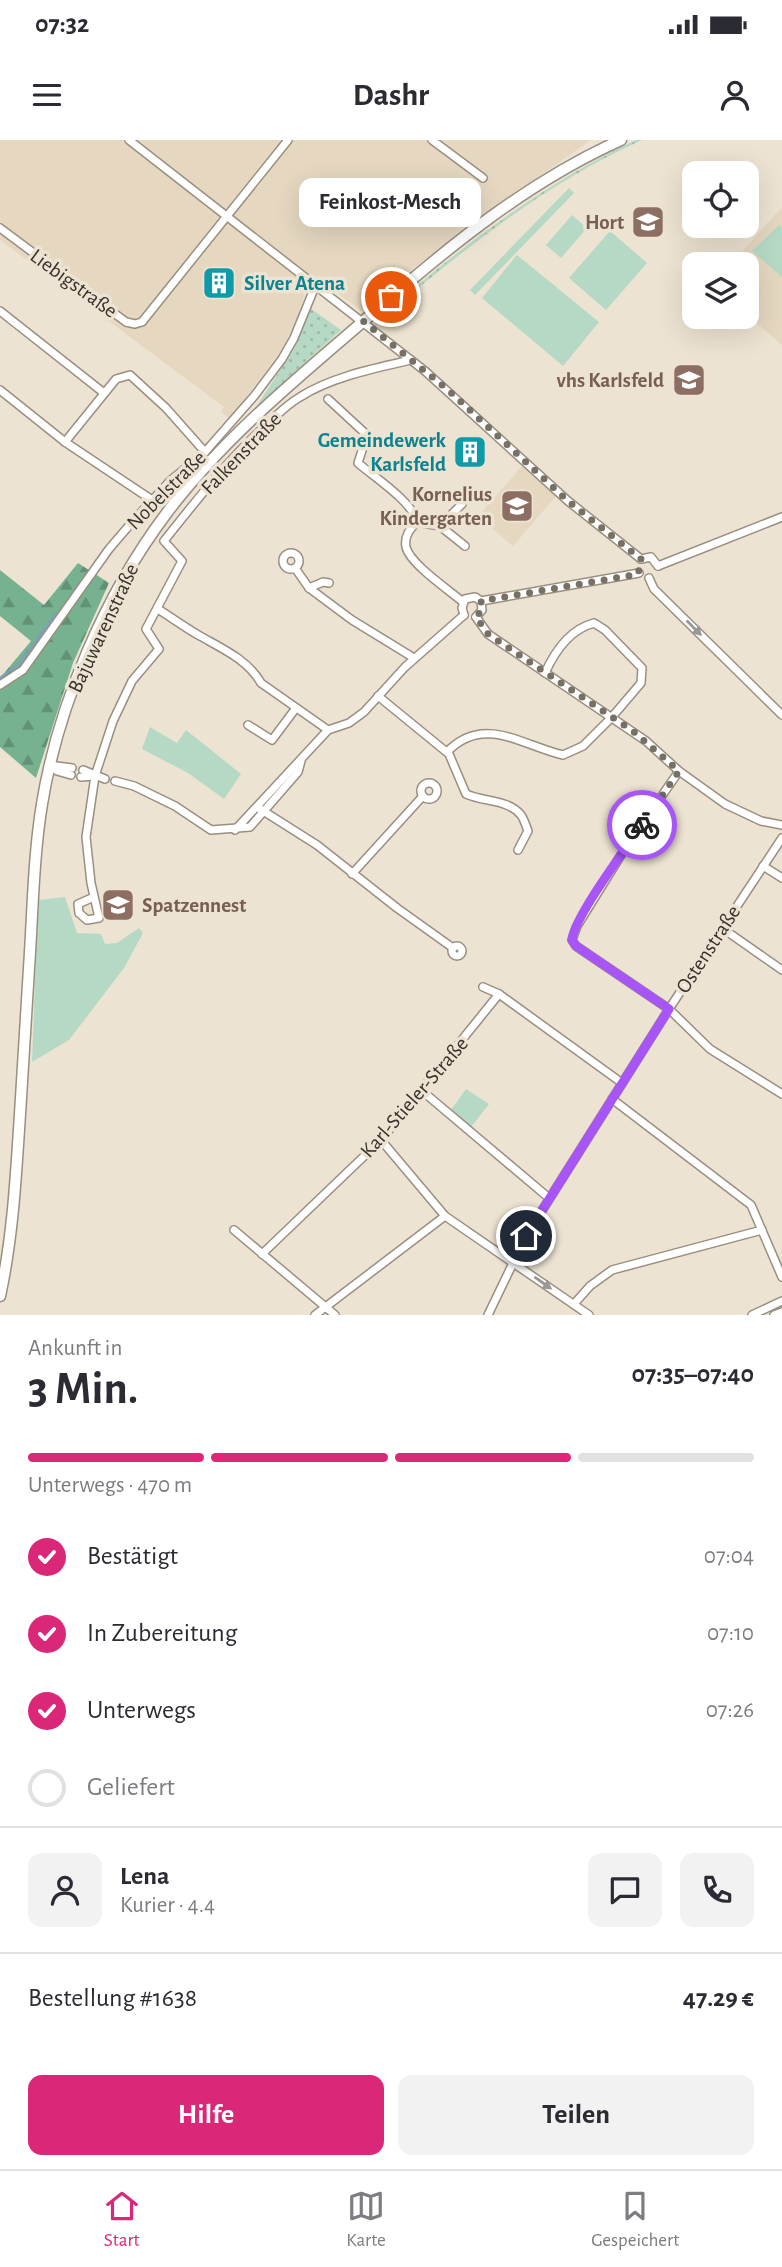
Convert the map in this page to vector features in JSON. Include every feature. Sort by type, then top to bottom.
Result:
[{"type":"main road","name":"Bajuwarenstraße","points":[[0,1296],[15,1202],[36,842],[49,765],[66,709],[90,647],[127,572],[167,513],[210,463],[254,419],[363,321],[420,272],[506,206],[561,172],[621,140]]},
{"type":"street","points":[[129,140],[411,360],[568,501],[641,559],[652,557],[658,566],[657,573],[649,578]]},
{"type":"street","points":[[227,215],[288,140]]},
{"type":"street","points":[[432,140],[483,178]]},
{"type":"street","name":"Liebigstraße","points":[[0,228],[95,300],[135,324],[142,322],[227,215]]},
{"type":"street","name":"Nobelstraße","points":[[0,685],[23,670],[109,549],[152,500],[205,452],[256,396],[294,338],[316,284]]},
{"type":"street","points":[[0,311],[104,393]]},
{"type":"street","name":"Falkenstraße","points":[[158,609],[182,561],[164,541],[213,478],[256,434],[301,396],[324,393],[371,369],[411,360]]},
{"type":"street","points":[[65,442],[116,379],[130,375],[166,408],[205,452]]},
{"type":"street","points":[[0,390],[65,442],[152,500]]},
{"type":"street","points":[[324,393],[367,435],[358,463],[406,503],[415,514],[417,522]]},
{"type":"street","points":[[440,526],[462,504]]},
{"type":"street","points":[[658,566],[782,517]]},
{"type":"street","points":[[417,522],[440,526],[465,546]]},
{"type":"street","points":[[417,522],[407,532],[408,552],[463,602]]},
{"type":"street","points":[[639,573],[638,564],[641,559]]},
{"type":"street","points":[[295,568],[309,588],[352,620],[414,658]]},
{"type":"street","points":[[463,602],[472,597],[481,601],[639,573],[649,578],[654,589],[782,715]]},
{"type":"street","points":[[309,588],[323,582],[329,583]]},
{"type":"street","points":[[463,602],[464,615],[470,618],[476,617],[482,610],[481,601]]},
{"type":"street","points":[[94,897],[86,837],[95,776],[113,721],[132,681],[159,649],[146,629],[158,609],[229,651],[255,673],[261,683],[328,730]]},
{"type":"street","points":[[234,830],[328,730],[349,723],[364,712],[414,658],[464,615]]},
{"type":"street","points":[[476,617],[488,634],[646,741],[679,771],[726,804],[761,821],[782,825]]},
{"type":"street","points":[[447,752],[457,742],[481,734],[514,737],[563,755],[583,746],[612,717],[641,683],[642,668],[594,623],[579,627],[551,659],[545,673]]},
{"type":"street","points":[[378,696],[447,752],[466,794],[493,800],[520,813],[528,831],[518,850]]},
{"type":"street","points":[[248,725],[272,740],[296,708]]},
{"type":"street","points":[[115,782],[134,786],[175,806],[211,830],[234,830],[250,827],[298,772],[301,760]]},
{"type":"street","points":[[49,765],[57,771],[71,771]]},
{"type":"street","points":[[679,771],[621,855],[577,926],[572,940],[576,946],[669,1009],[710,1049],[782,1094]]},
{"type":"street","points":[[82,774],[105,779]]},
{"type":"street","points":[[352,874],[424,796]]},
{"type":"street","points":[[257,807],[317,845],[453,948]]},
{"type":"street","name":"Ostenstraße","points":[[488,1315],[513,1261],[549,1198],[782,838]]},
{"type":"street","points":[[763,866],[782,878]]},
{"type":"street","points":[[722,928],[782,970]]},
{"type":"street","points":[[483,986],[499,994],[622,1083]]},
{"type":"street","name":"Karl-Stieler-Straße","points":[[262,1254],[381,1140],[499,994]]},
{"type":"street","points":[[421,1090],[549,1198]]},
{"type":"street","points":[[612,1099],[751,1205],[782,1277]]},
{"type":"street","points":[[381,1140],[445,1216],[589,1315]]},
{"type":"street","points":[[315,1315],[445,1216]]},
{"type":"street","points":[[234,1230],[335,1315]]},
{"type":"street","points":[[574,1304],[590,1286],[612,1270],[762,1230]]},
{"type":"street","points":[[752,1315],[782,1301]]},
{"type":"street","points":[[774,1315],[782,1312]]},
{"type":"shaded area","points":[[0,140],[591,140],[501,203],[410,271],[362,311],[314,276],[306,289],[298,316],[282,349],[230,419],[221,412],[224,407],[0,240]]},
{"type":"shaded area","points":[[782,207],[782,345],[759,325],[759,252],[742,252],[754,238],[759,238],[759,233]]},
{"type":"shaded area","name":"Kornelius Kindergarten","points":[[522,466],[556,496],[513,546],[478,516]]},
{"type":"green space","points":[[636,140],[642,140],[574,175],[512,215],[391,308],[508,215],[570,175]]},
{"type":"green space","points":[[569,188],[574,193],[475,295],[470,290]]},
{"type":"green space","points":[[572,215],[587,228],[561,258],[546,245]]},
{"type":"green space","points":[[779,225],[782,227],[782,277],[759,257],[759,252],[752,251]]},
{"type":"green space","points":[[610,231],[647,263],[606,310],[569,278]]},
{"type":"green space","points":[[517,255],[599,322],[563,366],[482,298]]},
{"type":"green space","points":[[310,308],[341,330],[256,407],[294,349]]},
{"type":"green space","points":[[78,563],[109,583],[73,663],[36,778],[0,747],[0,678],[31,641],[0,616],[0,570],[44,605]]},
{"type":"green space","points":[[150,727],[177,743],[186,730],[241,774],[224,799],[188,773],[142,749]]},
{"type":"green space","points":[[65,897],[77,933],[101,934],[105,944],[117,943],[139,928],[143,933],[124,968],[69,1040],[32,1062],[38,900]]},
{"type":"green space","points":[[466,1089],[489,1104],[471,1127],[451,1110]]},
{"type":"waterway","points":[[0,678],[21,662],[56,613]]},
{"type":"way so far","points":[[391,297],[363,321],[447,389],[487,429],[568,501],[641,559],[637,569],[639,573],[633,575],[481,601],[483,607],[476,617],[488,634],[633,731],[679,771],[642,825]]},
{"type":"place","name":"Hort","points":[[648,222]]},
{"type":"place","name":"Silver Atena","points":[[219,283]]},
{"type":"place","name":"Feinkost-Mesch","points":[[391,297]]},
{"type":"place","name":"vhs Karlsfeld","points":[[689,380]]},
{"type":"place","name":"Gemeindewerk Karlsfeld","points":[[470,452]]},
{"type":"place","name":"Kornelius Kindergarten","points":[[517,506]]},
{"type":"place","name":"Spatzennest","points":[[118,905]]},
{"type":"route","points":[[526,1236],[669,1009],[576,946],[572,940],[577,926],[642,825]]}]
